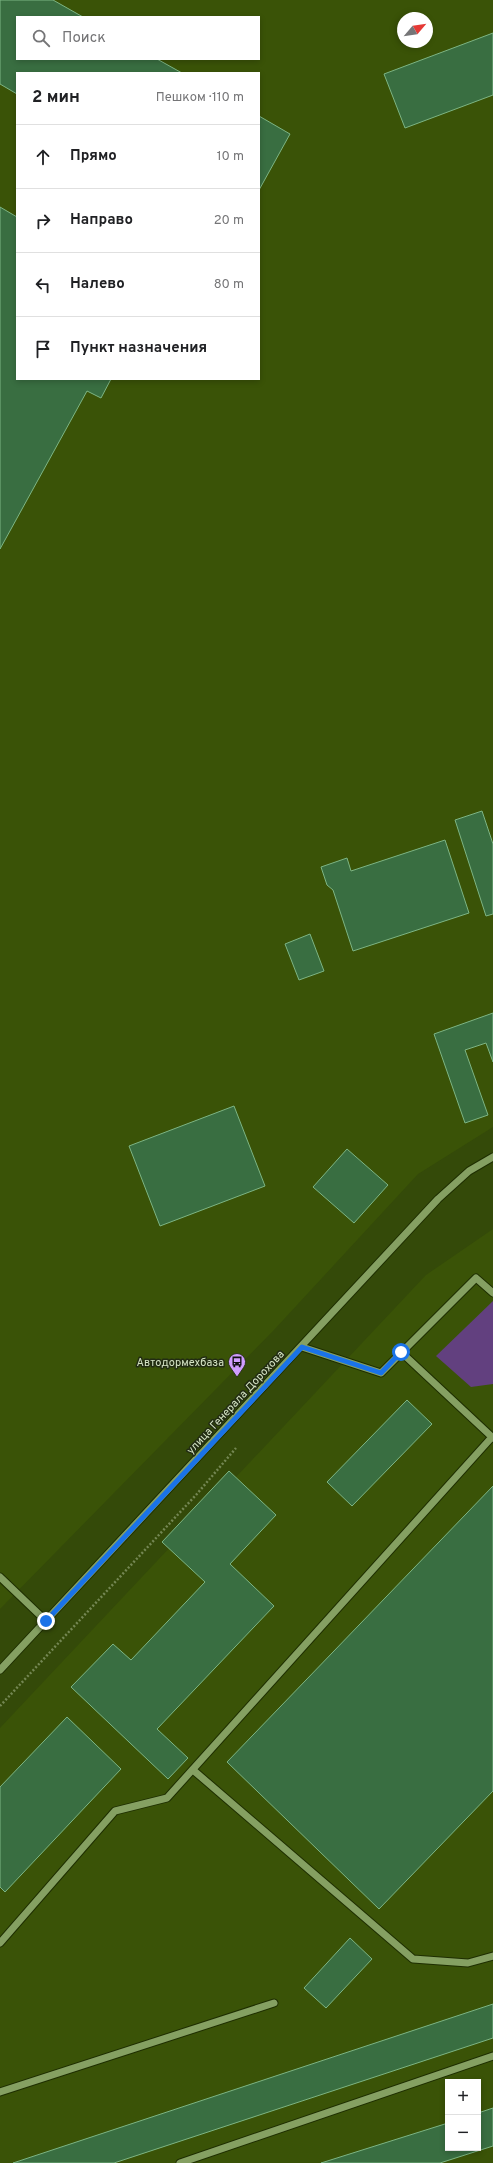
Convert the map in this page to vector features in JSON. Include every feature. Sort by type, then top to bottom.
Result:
[{"type":"street","name":"улица Генерала Дорохова","points":[[0,1670],[302,1347],[438,1198],[469,1171],[493,1157]]},
{"type":"street","points":[[302,1347],[381,1373],[476,1278],[493,1293]]},
{"type":"street","points":[[0,1943],[115,1811],[167,1798],[492,1437],[401,1352]]},
{"type":"street","points":[[0,1576],[46,1621]]},
{"type":"street","points":[[193,1770],[413,1959],[468,1963],[493,1956]]},
{"type":"street","points":[[0,2092],[274,2003]]},
{"type":"street","points":[[180,2163],[493,2056]]},
{"type":"path","points":[[0,1706],[196,1495],[241,1442]]},
{"type":"shaded area","points":[[0,0],[493,0],[493,1127],[418,1174],[273,1331],[0,1609]]},
{"type":"shaded area","points":[[493,1229],[493,2163],[0,2163],[0,1728],[426,1275]]},
{"type":"shaded area","points":[[493,1301],[493,1384],[471,1387],[436,1356]]},
{"type":"building","points":[[0,0],[53,0],[81,16],[16,16],[16,60],[159,60],[180,72],[16,72],[16,93],[0,84]]},
{"type":"building","points":[[493,33],[493,95],[405,128],[384,74]]},
{"type":"building","points":[[260,117],[290,134],[260,188]]},
{"type":"building","points":[[0,207],[16,216],[16,380],[110,380],[101,398],[87,391],[0,549]]},
{"type":"building","points":[[482,811],[493,844],[493,914],[486,916],[455,820]]},
{"type":"building","points":[[445,840],[469,913],[353,951],[333,890],[327,885],[321,867],[347,858],[351,871]]},
{"type":"building","points":[[310,934],[324,971],[299,980],[285,944]]},
{"type":"building","points":[[493,1013],[493,1062],[486,1043],[465,1050],[488,1115],[465,1123],[434,1034]]},
{"type":"building","points":[[234,1106],[265,1186],[160,1226],[129,1146]]},
{"type":"building","points":[[347,1149],[388,1185],[354,1223],[313,1187]]},
{"type":"building","points":[[407,1400],[432,1424],[352,1506],[327,1482]]},
{"type":"building","points":[[229,1471],[276,1515],[230,1564],[274,1606],[157,1729],[188,1758],[168,1779],[71,1687],[113,1644],[131,1660],[205,1582],[162,1542]]},
{"type":"building","points":[[493,1486],[493,1791],[379,1909],[227,1762]]},
{"type":"building","points":[[67,1717],[121,1769],[5,1892],[0,1887],[0,1787]]},
{"type":"building","points":[[350,1938],[372,1959],[326,2008],[304,1988]]},
{"type":"building","points":[[493,2004],[493,2038],[114,2163],[13,2163]]},
{"type":"building","points":[[493,2108],[493,2146],[481,2150],[481,2115],[481,2112]]},
{"type":"building","points":[[445,2124],[445,2151],[477,2151],[440,2163],[321,2163]]},
{"type":"place","name":"Автодормехбаза","points":[[237,1377]]},
{"type":"route","points":[[46,1621],[302,1347],[381,1373],[401,1352]]}]
